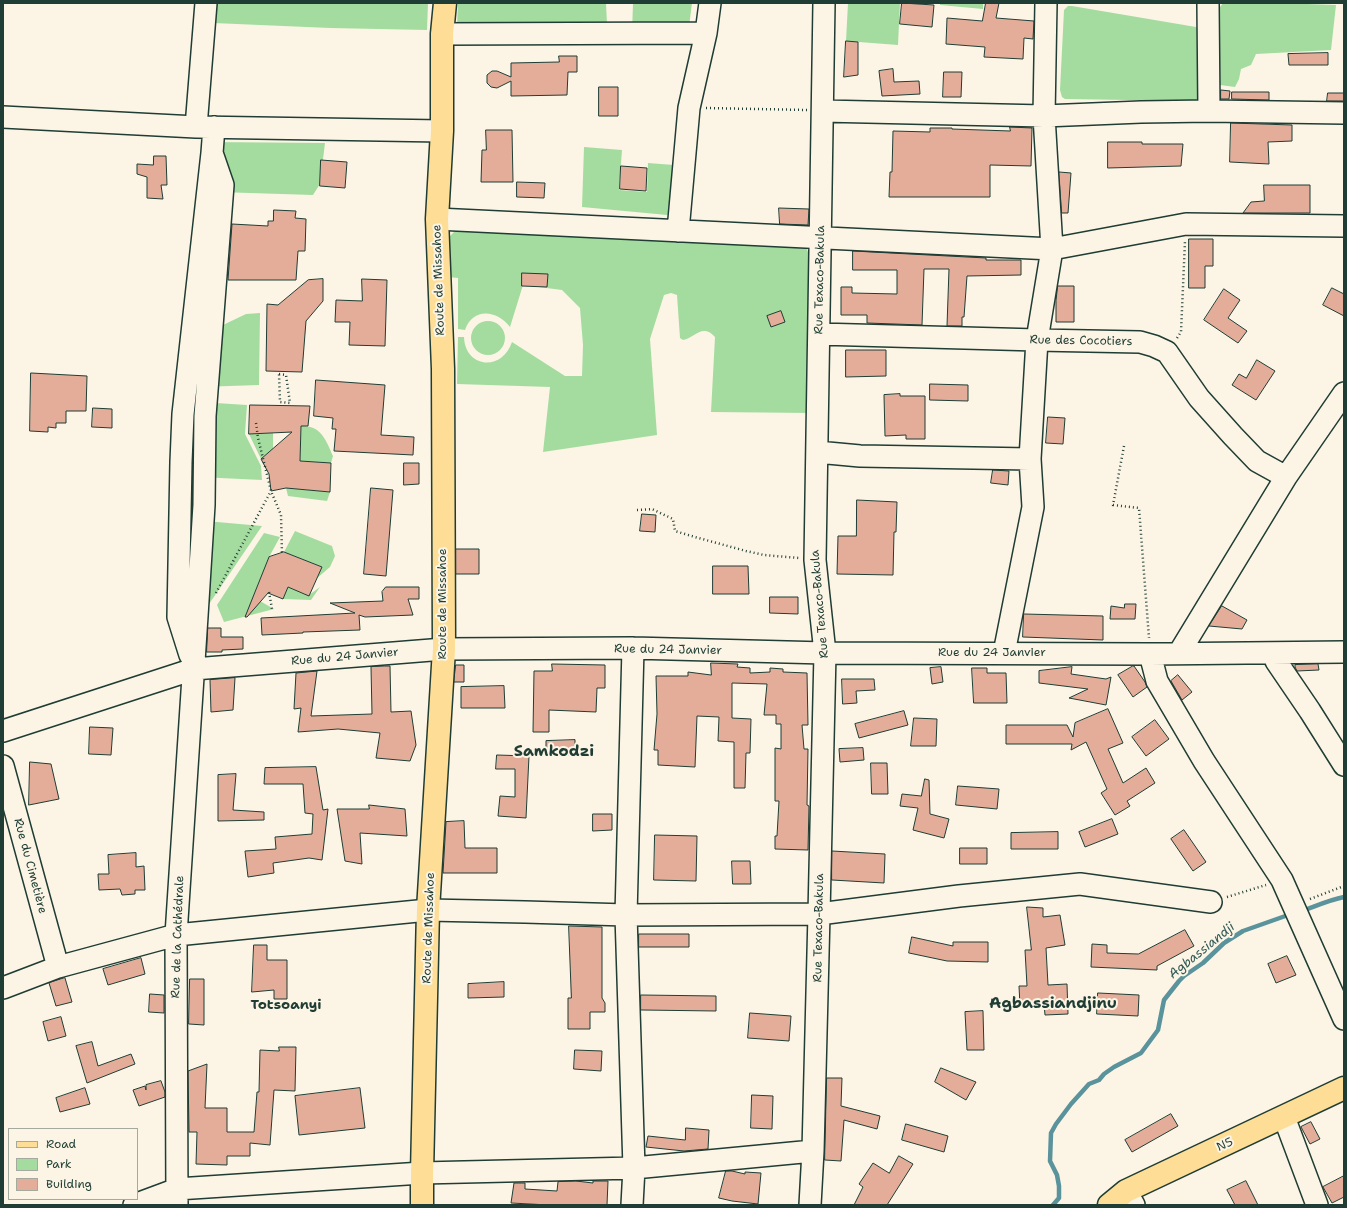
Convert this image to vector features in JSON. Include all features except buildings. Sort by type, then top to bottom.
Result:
[{"type":"main road","name":"Route de Missahoe","points":[[422,1205],[428,910],[444,649],[442,369],[437,219],[442,131],[442,34],[445,3]]},
{"type":"main road","name":"N5","points":[[1109,1205],[1130,1198],[1284,1117],[1344,1088]]},
{"type":"street","points":[[194,669],[188,617],[181,462],[183,414],[212,153],[204,127],[206,3]]},
{"type":"street","points":[[678,231],[689,108],[706,33],[710,3]]},
{"type":"street","name":"Rue Texaco-Bakula","points":[[810,1205],[820,914],[825,653],[815,560],[824,3]]},
{"type":"street","points":[[1004,653],[1033,506],[1030,459],[1037,340],[1052,249],[1044,116],[1046,3]]},
{"type":"street","points":[[1208,3],[1209,111]]},
{"type":"street","points":[[442,34],[706,33]]},
{"type":"street","points":[[823,111],[1044,116],[1209,111],[1344,113]]},
{"type":"street","points":[[3,117],[204,127],[442,131]]},
{"type":"street","points":[[437,219],[1052,249],[1186,224],[1344,226]]},
{"type":"street","name":"Rue des Cocotiers","points":[[819,334],[1140,342],[1167,352]]},
{"type":"street","points":[[1167,352],[1199,398],[1233,436],[1257,461],[1286,477]]},
{"type":"street","points":[[1180,653],[1286,477],[1342,398]]},
{"type":"street","points":[[817,452],[860,456],[1030,459]]},
{"type":"street","points":[[632,1205],[634,1168],[626,915],[633,648]]},
{"type":"street","name":"Rue du 24 Janvier","points":[[3,730],[194,669],[444,649],[633,648],[825,653],[1150,654],[1344,652]]},
{"type":"street","points":[[1276,653],[1276,661],[1344,765]]},
{"type":"street","points":[[1150,654],[1157,681],[1204,761],[1282,880],[1344,1020]]},
{"type":"street","name":"Rue de la Cathédrale","points":[[177,1197],[176,935],[194,669]]},
{"type":"street","name":"Rue du Cimetière","points":[[3,766],[58,967]]},
{"type":"street","points":[[3,988],[58,967],[176,935],[428,910],[626,915],[820,914],[959,896],[1080,884],[1211,902]]},
{"type":"street","points":[[1284,1117],[1317,1205]]},
{"type":"street","points":[[134,1205],[177,1197],[422,1173],[634,1168],[813,1150]]},
{"type":"path","points":[[689,108],[823,111]]},
{"type":"path","points":[[1167,352],[1181,332],[1186,224]]},
{"type":"path","points":[[279,374],[286,375],[290,403],[280,402],[279,374]]},
{"type":"path","points":[[256,422],[258,438],[271,491],[281,514],[282,553]]},
{"type":"path","points":[[1124,446],[1113,505],[1139,508],[1150,654]]},
{"type":"path","points":[[214,599],[271,491]]},
{"type":"path","points":[[637,510],[652,509],[673,519],[675,531],[695,537],[764,555],[815,560]]},
{"type":"path","points":[[269,592],[272,609]]},
{"type":"path","points":[[1211,902],[1282,880]]},
{"type":"path","points":[[1294,906],[1344,886]]},
{"type":"green space","points":[[213,3],[428,3],[427,30],[213,23]]},
{"type":"green space","points":[[458,3],[606,3],[607,24],[457,24]]},
{"type":"green space","points":[[633,3],[692,3],[688,35],[632,33]]},
{"type":"green space","points":[[848,3],[900,3],[898,45],[846,41]]},
{"type":"green space","points":[[940,3],[983,3],[983,9],[940,5]]},
{"type":"green space","points":[[1223,3],[1336,5],[1331,50],[1256,54],[1251,65],[1241,69],[1239,79],[1235,87],[1220,85],[1217,55],[1218,10]]},
{"type":"green space","points":[[1068,6],[1196,27],[1198,30],[1199,98],[1193,101],[1065,99],[1062,97],[1060,90],[1064,10]]},
{"type":"green space","points":[[209,142],[325,143],[320,184],[313,195],[218,192]]},
{"type":"green space","points":[[584,147],[622,150],[619,190],[647,192],[648,163],[674,165],[672,210],[667,215],[582,207]]},
{"type":"green space","points":[[462,224],[806,248],[813,261],[811,413],[711,412],[715,337],[706,331],[702,331],[687,339],[683,340],[680,338],[677,295],[671,293],[664,295],[650,339],[657,435],[543,452],[550,387],[457,384],[458,337],[464,337],[466,347],[471,355],[477,360],[493,362],[507,352],[512,342],[565,376],[582,376],[583,345],[580,308],[562,290],[523,285],[510,327],[505,321],[492,314],[479,314],[474,317],[465,330],[458,329],[458,278],[448,277],[448,238]]},
{"type":"green space","points":[[260,313],[259,385],[200,387],[200,336],[246,314]]},
{"type":"green space","points":[[485,321],[491,321],[495,322],[502,328],[505,338],[504,345],[498,352],[491,355],[485,355],[481,354],[474,348],[471,341],[471,335],[472,331],[478,324]]},
{"type":"green space","points":[[200,402],[247,405],[245,434],[261,466],[262,480],[199,477]]},
{"type":"green space","points":[[301,426],[313,428],[322,435],[333,456],[331,463],[300,461]]},
{"type":"green space","points":[[273,433],[273,449],[261,459],[249,434]]},
{"type":"green space","points":[[286,488],[330,492],[327,501],[288,496]]},
{"type":"green space","points":[[206,521],[262,526],[203,613]]},
{"type":"green space","points":[[295,531],[332,546],[335,556],[330,567],[316,579],[322,567],[284,552]]},
{"type":"green space","points":[[264,533],[280,537],[269,557],[253,597],[274,609],[224,622],[217,605]]},
{"type":"green space","points":[[288,587],[309,595],[320,587],[311,600],[283,599]]},
{"type":"waterway","name":"Agbassiandji","points":[[1302,911],[1328,901],[1344,897]]},
{"type":"waterway","name":"Agbassiandji","points":[[1053,1205],[1059,1198],[1059,1186],[1057,1175],[1050,1161],[1051,1133],[1071,1104],[1089,1084],[1099,1080],[1104,1074],[1114,1067],[1141,1053],[1158,1030],[1164,1000],[1184,976],[1203,963],[1224,943],[1243,931],[1291,914]]},
{"type":"district","name":"Samkodzi","points":[[554,752]]},
{"type":"district","name":"Agbassiandjinu","points":[[1053,1004]]},
{"type":"district","name":"Totsoanyi","points":[[286,1005]]}]
